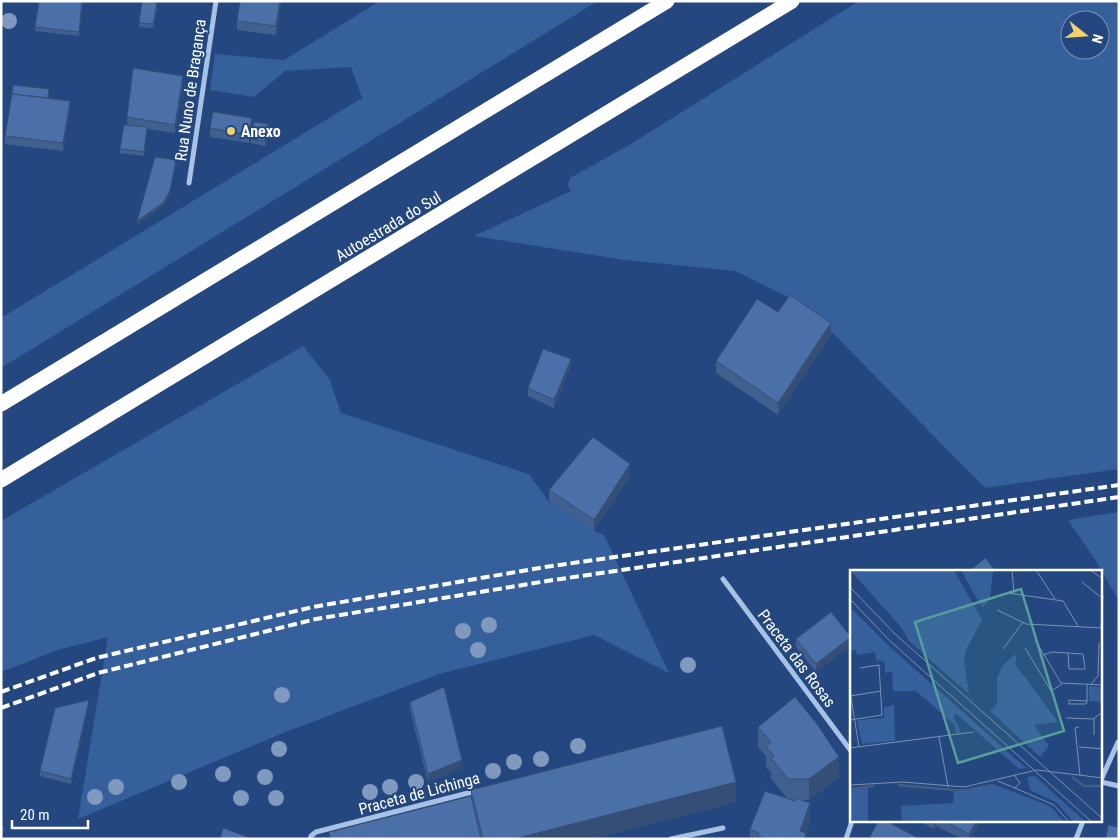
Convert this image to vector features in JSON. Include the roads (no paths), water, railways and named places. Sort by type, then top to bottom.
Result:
[{"type":"highway","points":[[1,404],[667,1]]},
{"type":"highway","name":"Autoestrada do Sul","points":[[1,480],[792,1]]},
{"type":"street","name":"Rua Nuno de Bragança","points":[[189,183],[216,1]]},
{"type":"street","name":"Praceta das Rosas","points":[[723,580],[850,750]]},
{"type":"street","points":[[1102,779],[1118,742]]},
{"type":"street","points":[[1102,781],[1119,786]]},
{"type":"street","name":"Praceta de Lichinga","points":[[310,839],[316,832],[486,788]]},
{"type":"street","points":[[846,839],[852,822]]},
{"type":"street","points":[[1076,839],[1083,822]]},
{"type":"street","points":[[671,839],[723,828]]},
{"type":"railway","points":[[1,692],[96,658],[313,607],[545,567],[1119,485]]},
{"type":"railway","points":[[1,708],[98,673],[316,619],[547,581],[1119,497]]},
{"type":"place","name":"Anexo","points":[[231,131]]}]
